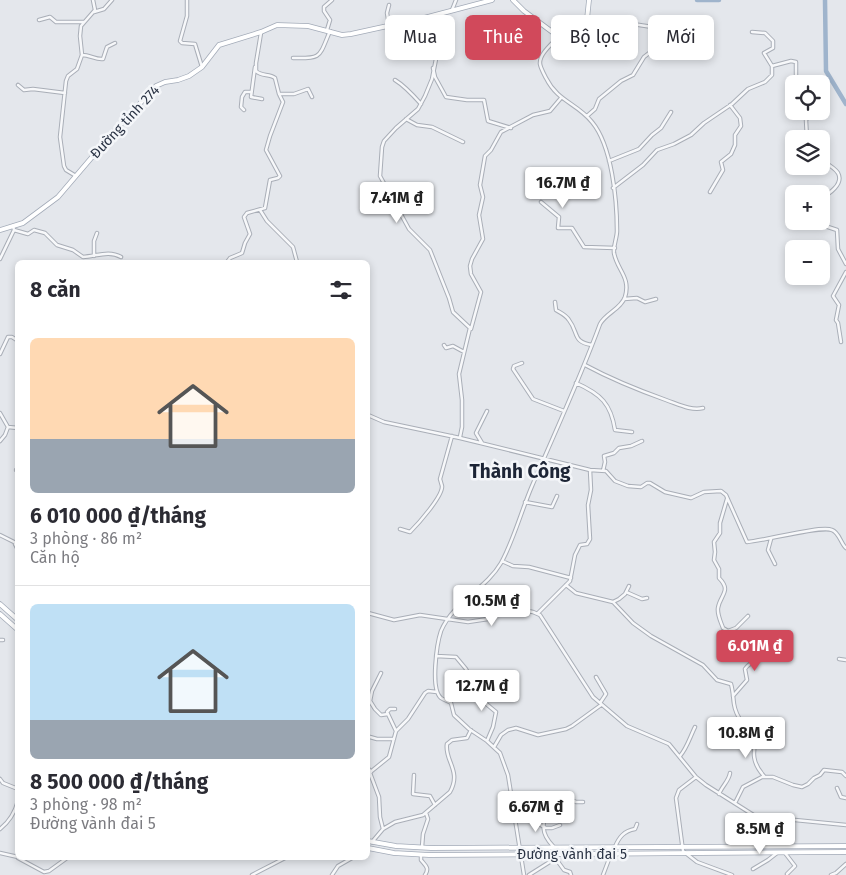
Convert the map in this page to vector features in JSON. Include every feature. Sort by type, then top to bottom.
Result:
[{"type":"main road","name":"Đường tỉnh 274","points":[[436,15],[492,0]]},
{"type":"main road","points":[[513,0],[524,11],[551,30]]},
{"type":"main road","points":[[587,15],[589,0]]},
{"type":"main road","name":"Đường tỉnh 274","points":[[0,230],[14,228],[56,199],[156,86],[165,82],[184,79],[202,66],[219,45],[282,24],[308,26],[345,35],[385,27]]},
{"type":"main road","points":[[0,604],[15,617]]},
{"type":"main road","points":[[0,614],[15,627]]},
{"type":"main road","name":"Đường vành đai 5","points":[[370,841],[422,848],[846,846]]},
{"type":"main road","name":"Đường vành đai 5","points":[[370,848],[421,855],[556,856],[785,853]]},
{"type":"main road","points":[[785,853],[846,852]]},
{"type":"street","points":[[93,0],[94,12]]},
{"type":"street","points":[[76,176],[65,168],[60,146],[67,78],[76,69],[82,55],[80,30],[84,22],[94,12],[104,9],[112,0]]},
{"type":"street","points":[[187,0],[187,16],[180,40],[182,43],[195,44],[202,66]]},
{"type":"street","points":[[293,58],[317,57],[321,52],[329,31],[330,20],[324,11],[324,7],[332,0]]},
{"type":"street","points":[[452,11],[456,0]]},
{"type":"street","points":[[387,15],[389,5]]},
{"type":"street","points":[[39,20],[50,17],[56,22],[84,22]]},
{"type":"street","points":[[588,116],[599,100],[621,81],[634,75],[644,58],[666,40],[659,28],[638,25]]},
{"type":"street","points":[[261,32],[251,92],[252,98],[262,100]]},
{"type":"street","points":[[613,188],[643,165],[657,150],[691,135],[748,89],[765,82],[772,75],[772,66],[764,52],[772,48],[773,41],[765,33],[752,32]]},
{"type":"street","points":[[82,55],[103,59],[107,47],[115,43]]},
{"type":"street","points":[[524,875],[514,810],[506,770],[500,753],[454,715],[451,703],[441,698],[438,692],[435,670],[441,631],[454,610],[486,580],[502,561],[602,321],[624,299],[626,290],[625,279],[615,257],[614,248],[617,232],[615,198],[600,133],[588,116],[561,98],[551,87],[540,64],[542,56],[551,45]]},
{"type":"street","points":[[436,60],[431,82],[421,104],[416,111],[389,134],[383,144],[380,176],[409,229],[430,250],[453,312],[470,330]]},
{"type":"street","points":[[772,66],[791,61],[796,62],[796,75]]},
{"type":"street","points":[[228,260],[242,253],[250,234],[244,217],[248,213],[260,210],[266,206],[270,180],[280,176],[266,150],[283,100],[279,94],[275,78],[259,74],[256,71],[256,63]]},
{"type":"street","points":[[433,68],[446,97],[484,100],[488,121],[511,128]]},
{"type":"street","points":[[396,80],[421,104]]},
{"type":"street","points":[[18,85],[24,90],[33,89],[65,93]]},
{"type":"street","points":[[279,94],[294,94],[306,88],[312,97]]},
{"type":"street","points":[[244,110],[241,106],[242,96],[245,92],[251,92]]},
{"type":"street","points":[[460,438],[462,409],[458,374],[481,294],[471,274],[470,266],[484,236],[479,215],[483,197],[480,185],[485,156],[500,134],[533,115],[550,111],[561,98]]},
{"type":"street","points":[[710,192],[723,170],[721,162],[732,154],[735,135],[741,126],[740,118],[730,105]]},
{"type":"street","points":[[608,161],[639,149],[661,128],[670,112]]},
{"type":"street","points":[[406,119],[417,125],[432,127],[463,142]]},
{"type":"street","points":[[830,166],[839,175],[837,185],[830,193]]},
{"type":"street","points":[[541,202],[558,218],[558,228],[572,228],[584,247],[614,248]]},
{"type":"street","points":[[260,210],[267,222],[293,247],[296,260]]},
{"type":"street","points":[[0,259],[14,228],[28,234],[35,230],[45,234],[58,244],[73,250],[81,256],[109,253],[121,257]]},
{"type":"street","points":[[830,228],[837,230],[838,249],[846,264]]},
{"type":"street","points":[[94,256],[94,241],[97,233]]},
{"type":"street","points":[[841,342],[836,320],[839,305],[833,296],[846,272]]},
{"type":"street","points":[[624,299],[637,298],[645,302],[656,299]]},
{"type":"street","points":[[555,302],[556,310],[571,322],[579,341],[592,345]]},
{"type":"street","points":[[0,354],[8,337],[15,339]]},
{"type":"street","points":[[444,345],[446,348],[452,346],[464,352]]},
{"type":"street","points":[[522,363],[514,366],[513,370],[533,399],[564,411]]},
{"type":"street","points":[[585,365],[634,389],[685,407],[703,408]]},
{"type":"street","points":[[576,383],[605,402],[609,414],[614,419],[615,430],[632,432]]},
{"type":"street","points":[[483,444],[476,433],[487,411]]},
{"type":"street","points":[[0,413],[8,427]]},
{"type":"street","points":[[370,416],[384,422],[452,436],[590,470],[608,472],[614,481],[628,486],[643,487],[650,483],[666,492],[691,498],[704,492],[718,490],[723,492],[727,498],[747,542],[830,529],[836,533],[846,548]]},
{"type":"street","points":[[8,427],[15,428]]},
{"type":"street","points":[[0,441],[8,427]]},
{"type":"street","points":[[400,529],[410,532],[434,504],[442,490],[440,477],[452,436]]},
{"type":"street","points":[[603,471],[604,456],[614,453],[619,448],[631,446],[642,441]]},
{"type":"street","points":[[538,613],[571,578],[576,552],[580,545],[587,544],[590,539],[588,505],[591,490],[590,470]]},
{"type":"street","points":[[526,502],[552,508],[557,496]]},
{"type":"street","points":[[727,498],[720,523],[720,533],[714,543],[714,560],[720,569],[719,578],[724,583],[725,588],[718,611],[723,628],[728,631],[736,628],[748,616]]},
{"type":"street","points":[[0,534],[15,543]]},
{"type":"street","points":[[772,539],[768,550],[775,564]]},
{"type":"street","points":[[502,561],[515,567],[528,567],[571,578]]},
{"type":"street","points":[[566,585],[576,593],[613,602],[630,622],[649,635],[704,665],[719,682],[729,682],[732,686],[734,705],[740,719],[750,731],[758,736],[754,745],[755,765],[764,776]]},
{"type":"street","points":[[613,602],[619,599],[629,586]]},
{"type":"street","points":[[626,592],[642,600],[647,598]]},
{"type":"street","points":[[370,614],[394,620],[420,615],[468,622],[488,619],[501,609],[506,608],[538,613],[591,695],[630,727],[669,744],[696,777],[754,816],[762,829],[779,846]]},
{"type":"street","points":[[436,656],[456,657],[466,669],[473,682],[485,688],[484,702],[496,712],[493,727],[487,741]]},
{"type":"street","points":[[733,696],[747,680],[745,669],[749,664],[759,660],[787,656]]},
{"type":"street","points":[[839,659],[846,660]]},
{"type":"street","points":[[380,673],[370,701],[381,715],[388,714]]},
{"type":"street","points":[[494,747],[501,735],[508,730],[516,728],[538,734],[566,729],[572,726],[601,704],[606,694],[596,677]]},
{"type":"street","points":[[370,772],[390,757],[396,731],[408,719],[426,691],[438,692]]},
{"type":"street","points":[[395,709],[390,709],[387,712],[396,731]]},
{"type":"street","points":[[680,756],[685,750],[695,727]]},
{"type":"street","points":[[370,841],[383,829],[398,820],[426,813],[450,792],[453,786],[454,769],[446,750],[447,744],[452,740],[467,738],[471,730]]},
{"type":"street","points":[[370,737],[377,739],[394,738]]},
{"type":"street","points":[[735,803],[743,787],[764,776],[773,777],[802,787],[820,776],[824,770],[842,772],[846,776]]},
{"type":"street","points":[[719,794],[730,774]]},
{"type":"street","points":[[370,775],[379,797],[383,829]]},
{"type":"street","points":[[414,775],[413,794],[430,796],[435,805]]},
{"type":"street","points":[[696,777],[679,790],[675,804],[680,819],[684,854],[699,863],[732,875]]},
{"type":"street","points":[[0,780],[15,788]]},
{"type":"street","points":[[837,788],[841,797],[846,798]]},
{"type":"street","points":[[554,848],[544,836],[547,811],[552,799],[562,796],[576,802],[583,802]]},
{"type":"street","points":[[0,829],[6,825],[15,810]]},
{"type":"street","points":[[514,810],[544,827],[552,828],[560,824]]},
{"type":"street","points":[[422,848],[423,834],[428,819],[426,813]]},
{"type":"street","points":[[754,816],[846,825]]},
{"type":"street","points":[[615,847],[623,833],[635,829],[637,824]]},
{"type":"street","points":[[0,853],[15,856]]},
{"type":"street","points":[[753,869],[777,853]]},
{"type":"street","points":[[785,853],[795,866],[787,874]]},
{"type":"street","points":[[603,875],[611,854]]},
{"type":"street","points":[[421,855],[421,860],[427,867],[425,875]]},
{"type":"street","points":[[529,875],[556,856],[564,870],[572,875]]},
{"type":"street","points":[[23,860],[44,872],[49,871],[64,860]]},
{"type":"street","points":[[252,875],[281,860]]},
{"type":"street","points":[[332,875],[338,866],[348,860]]},
{"type":"street","points":[[831,875],[846,864]]},
{"type":"waterway","points":[[697,0],[719,0]]},
{"type":"waterway","points":[[825,0],[826,71],[846,104]]},
{"type":"district","name":"Thành Công","points":[[520,471]]}]
